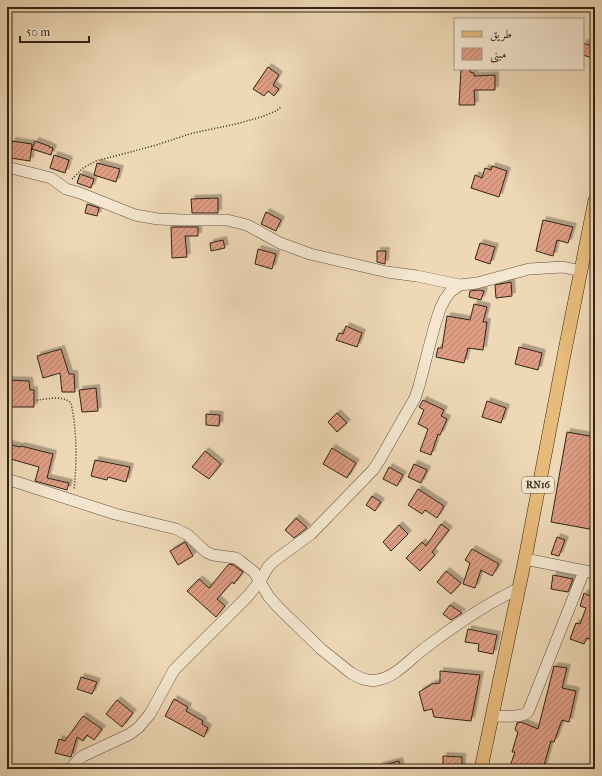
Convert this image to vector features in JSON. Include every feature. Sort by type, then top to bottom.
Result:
[{"type":"main road","name":"RN16","points":[[481,769],[525,559],[595,200]]},
{"type":"street","points":[[7,167],[51,178],[64,188],[113,206],[135,216],[158,219],[227,220],[237,222],[247,225],[292,249],[387,272],[417,276],[460,285],[477,283],[529,269],[563,267],[581,271]]},
{"type":"street","points":[[70,769],[78,759],[90,751],[130,734],[139,727],[150,714],[174,670],[188,654],[248,596],[260,581],[268,567],[274,561],[304,540],[317,528],[362,482],[379,461],[417,392],[434,328],[445,300],[450,292],[460,285]]},
{"type":"street","points":[[7,480],[115,514],[176,530],[188,535],[206,552],[213,555],[236,558],[254,572],[269,597],[316,644],[351,673],[359,678],[369,681],[378,680],[389,676],[424,649],[484,607],[498,598],[518,590]]},
{"type":"street","points":[[493,716],[526,715],[590,572],[525,559]]},
{"type":"path","points":[[64,188],[83,168],[96,161],[153,146],[193,133],[261,117],[276,111],[281,107]]},
{"type":"path","points":[[37,400],[54,398],[64,399],[71,403],[77,464],[73,501]]},
{"type":"building","points":[[584,43],[595,47],[595,59],[584,55]]},
{"type":"building","points":[[268,67],[279,75],[273,85],[279,89],[274,96],[268,91],[264,96],[253,89]]},
{"type":"building","points":[[461,70],[471,70],[470,72],[474,73],[474,76],[495,75],[495,90],[474,90],[475,105],[459,105]]},
{"type":"building","points":[[12,141],[32,144],[30,161],[10,158]]},
{"type":"building","points":[[35,141],[53,148],[51,155],[32,149]]},
{"type":"building","points":[[54,155],[69,160],[65,173],[50,168]]},
{"type":"building","points":[[97,163],[120,169],[116,182],[94,175]]},
{"type":"building","points":[[492,166],[507,171],[499,197],[471,188],[475,175],[482,178],[485,168],[491,170]]},
{"type":"building","points":[[80,174],[94,179],[91,188],[77,183]]},
{"type":"building","points":[[218,198],[218,213],[192,213],[191,199]]},
{"type":"building","points":[[87,204],[99,208],[97,216],[85,213]]},
{"type":"building","points":[[266,212],[281,220],[276,231],[261,224]]},
{"type":"building","points":[[543,220],[573,227],[568,243],[557,240],[553,256],[536,251]]},
{"type":"building","points":[[171,227],[198,227],[198,236],[185,236],[187,257],[172,258]]},
{"type":"building","points":[[223,240],[225,248],[211,251],[210,243]]},
{"type":"building","points":[[480,243],[495,247],[490,264],[475,259]]},
{"type":"building","points":[[258,249],[276,254],[272,269],[255,264]]},
{"type":"building","points":[[377,251],[386,251],[385,264],[377,262]]},
{"type":"building","points":[[511,282],[512,296],[496,298],[495,285]]},
{"type":"building","points":[[470,291],[484,291],[481,300],[469,297]]},
{"type":"building","points":[[474,304],[487,307],[483,322],[487,322],[483,350],[468,348],[464,363],[436,357],[438,348],[442,348],[447,316],[470,320]]},
{"type":"building","points":[[346,326],[362,333],[357,347],[336,340],[339,333],[343,334]]},
{"type":"building","points":[[519,347],[542,353],[538,370],[515,364]]},
{"type":"building","points":[[61,349],[69,374],[74,374],[75,392],[62,392],[60,373],[43,378],[37,356]]},
{"type":"building","points":[[7,380],[29,381],[30,390],[34,390],[34,407],[7,407]]},
{"type":"building","points":[[96,388],[98,411],[82,412],[79,390]]},
{"type":"building","points":[[423,400],[444,410],[441,416],[447,419],[440,435],[438,434],[431,455],[420,451],[428,429],[418,424],[424,410],[419,407]]},
{"type":"building","points":[[487,401],[506,408],[501,423],[482,417]]},
{"type":"building","points":[[337,413],[347,423],[337,432],[328,422]]},
{"type":"building","points":[[206,414],[220,415],[219,426],[206,425]]},
{"type":"building","points":[[567,432],[595,437],[595,530],[551,522]]},
{"type":"building","points":[[7,444],[53,454],[47,478],[69,483],[67,490],[35,481],[39,467],[7,458]]},
{"type":"building","points":[[332,448],[356,463],[347,478],[323,464]]},
{"type":"building","points":[[205,451],[221,464],[209,479],[192,467]]},
{"type":"building","points":[[95,460],[130,467],[126,482],[108,477],[107,480],[91,476]]},
{"type":"building","points":[[414,464],[427,470],[421,483],[408,477]]},
{"type":"building","points":[[389,467],[403,475],[397,486],[383,479]]},
{"type":"building","points":[[418,489],[444,506],[437,518],[425,510],[422,514],[408,505]]},
{"type":"building","points":[[372,496],[381,502],[375,511],[366,505]]},
{"type":"building","points":[[296,518],[307,528],[294,538],[285,530]]},
{"type":"building","points":[[441,524],[449,530],[432,552],[435,555],[420,571],[406,558],[422,542],[426,546]]},
{"type":"building","points":[[399,525],[408,534],[391,551],[383,542]]},
{"type":"building","points":[[557,537],[565,540],[559,556],[551,554]]},
{"type":"building","points":[[185,542],[193,556],[178,565],[170,551]]},
{"type":"building","points":[[472,549],[499,564],[492,576],[481,570],[475,588],[463,584],[470,563],[465,560]]},
{"type":"building","points":[[229,564],[243,572],[234,584],[232,582],[217,599],[225,606],[216,617],[187,591],[199,579],[209,588]]},
{"type":"building","points":[[446,571],[461,583],[451,594],[437,582]]},
{"type":"building","points":[[553,575],[573,579],[568,592],[551,589]]},
{"type":"building","points":[[592,592],[595,593],[595,602],[590,619],[595,621],[595,631],[592,640],[587,638],[584,644],[570,639],[576,623],[580,624],[586,608],[580,606],[584,593],[590,596]]},
{"type":"building","points":[[450,605],[462,613],[451,620],[443,614]]},
{"type":"building","points":[[468,629],[497,635],[493,654],[478,651],[479,644],[465,642]]},
{"type":"building","points":[[554,666],[567,668],[562,688],[576,691],[569,722],[562,720],[554,742],[551,741],[543,769],[509,769],[515,752],[512,752],[518,732],[515,730],[517,723],[521,722],[538,729]]},
{"type":"building","points":[[440,671],[480,675],[471,721],[434,717],[432,709],[424,711],[419,692],[432,684],[440,683]]},
{"type":"building","points":[[81,677],[97,682],[92,694],[77,689]]},
{"type":"building","points":[[174,699],[188,707],[186,711],[203,721],[202,724],[208,728],[204,737],[165,716]]},
{"type":"building","points":[[117,700],[133,713],[122,727],[106,714]]},
{"type":"building","points":[[83,716],[102,729],[94,740],[87,735],[83,741],[77,737],[71,757],[55,753],[59,739],[65,741]]},
{"type":"building","points":[[443,756],[462,757],[462,769],[443,769]]},
{"type":"building","points":[[399,761],[401,769],[379,769],[379,766]]}]
